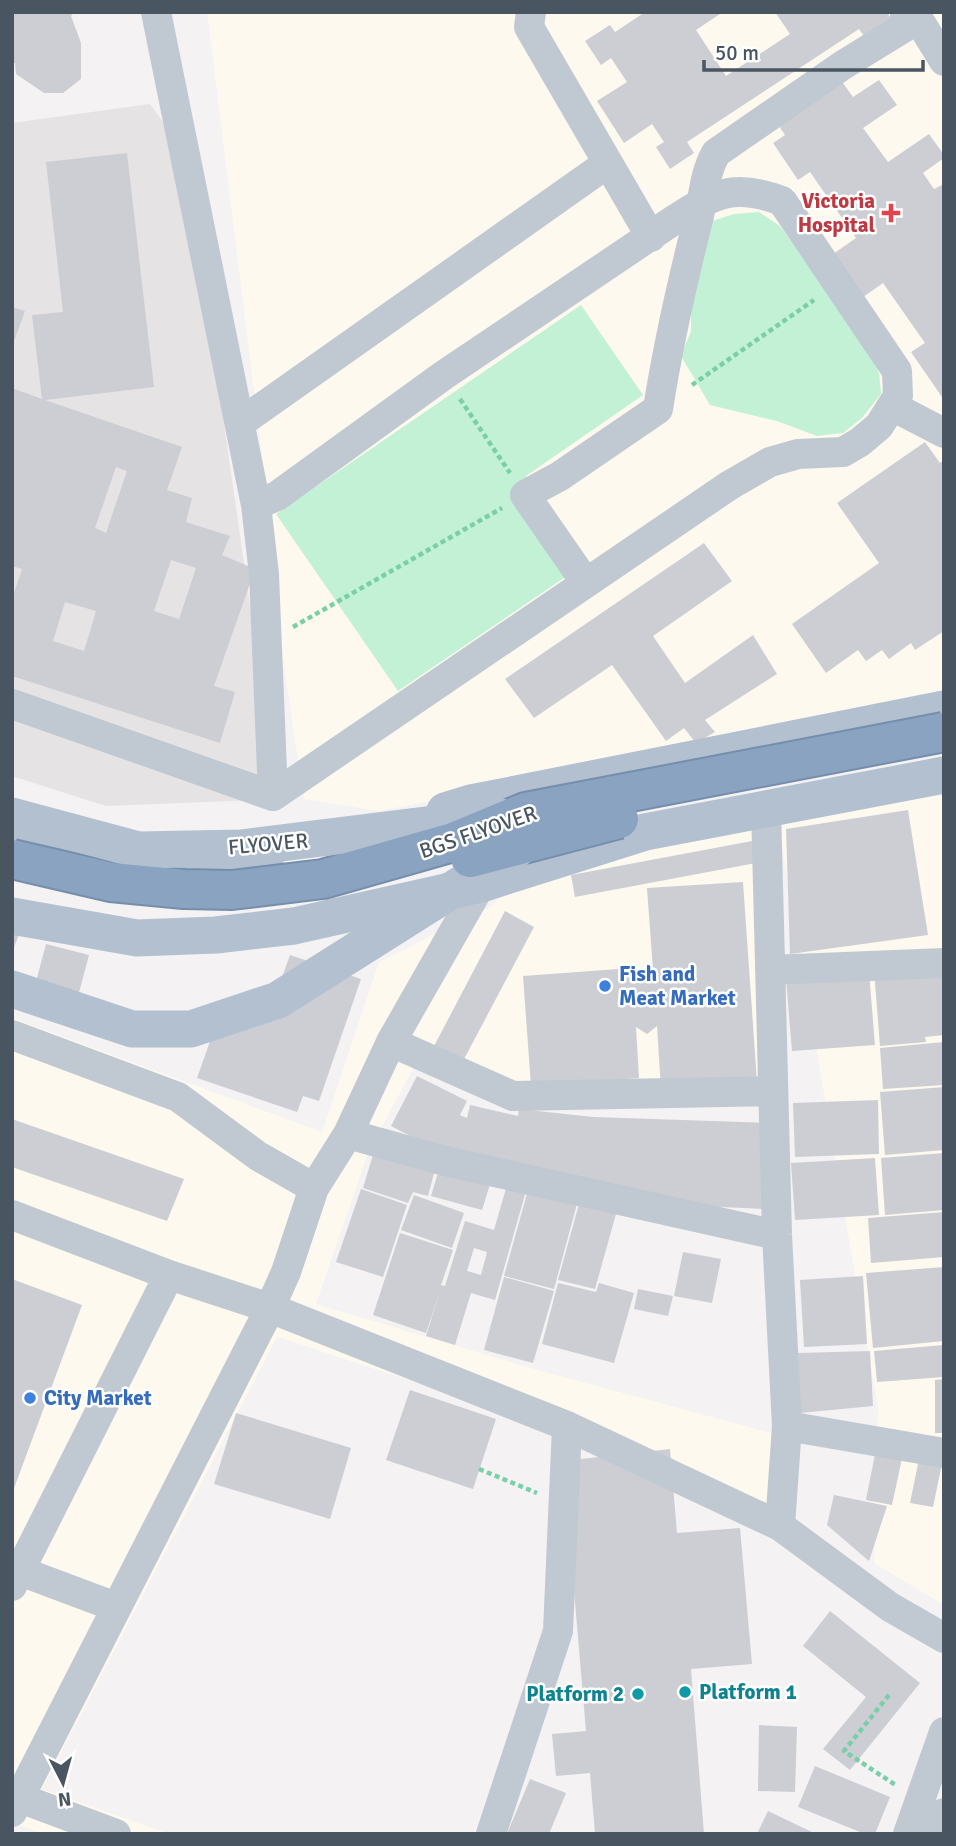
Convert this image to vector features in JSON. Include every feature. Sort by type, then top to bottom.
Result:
[{"type":"highway","name":"BGS FLYOVER","points":[[12,859],[111,882],[184,889],[232,890],[323,879],[453,842],[527,827],[942,717]]},
{"type":"highway","name":"BGS FLYOVER","points":[[12,882],[94,903],[232,914],[318,901],[527,827],[636,815],[944,756]]},
{"type":"main road","points":[[12,836],[148,870],[207,868],[305,857],[471,803],[942,717]]},
{"type":"main road","points":[[12,916],[137,938],[216,935],[293,926],[481,884],[645,832],[944,775]]},
{"type":"main road","name":"FLYOVER","points":[[12,816],[139,850],[241,848],[527,827]]},
{"type":"main road","points":[[12,989],[132,1029],[191,1029],[278,1000],[527,827]]},
{"type":"street","points":[[156,12],[256,505],[267,642],[273,796]]},
{"type":"street","points":[[531,12],[529,27],[651,237]]},
{"type":"street","points":[[586,583],[525,495],[560,476],[658,409],[670,330],[702,201],[706,171],[716,153],[843,65],[905,27],[905,12]]},
{"type":"street","points":[[914,12],[944,61]]},
{"type":"street","points":[[240,424],[608,163]]},
{"type":"street","points":[[256,505],[277,496],[444,375],[702,201],[732,192],[753,190],[782,201],[897,371],[898,396],[879,426],[860,442],[843,452],[798,454],[770,462],[586,583],[273,796]]},
{"type":"street","points":[[892,406],[944,433]]},
{"type":"street","points":[[12,704],[273,796]]},
{"type":"street","points":[[942,717],[944,748]]},
{"type":"street","points":[[766,808],[777,1235],[787,1426],[780,1526]]},
{"type":"street","points":[[116,1834],[15,1802],[270,1308],[286,1272],[314,1188],[348,1134],[391,1042],[481,884]]},
{"type":"street","points":[[770,970],[944,963]]},
{"type":"street","points":[[12,1035],[178,1097],[258,1156],[314,1188]]},
{"type":"street","points":[[391,1042],[513,1096],[773,1091]]},
{"type":"street","points":[[348,1134],[445,1161],[777,1235]]},
{"type":"street","points":[[12,1215],[169,1275],[270,1308],[567,1426],[780,1526],[890,1607],[944,1638]]},
{"type":"street","points":[[116,1607],[16,1578],[169,1275]]},
{"type":"street","points":[[491,1834],[558,1630],[567,1426]]},
{"type":"street","points":[[787,1426],[944,1453]]},
{"type":"street","points":[[937,1834],[932,1807],[944,1732]]},
{"type":"street","points":[[908,1834],[932,1807]]},
{"type":"path","points":[[658,409],[838,284]]},
{"type":"path","points":[[267,642],[525,495],[444,375]]},
{"type":"path","points":[[479,1469],[564,1504]]},
{"type":"path","points":[[890,1695],[844,1751],[932,1807]]},
{"type":"shaded area","points":[[207,12],[944,12],[944,701],[379,811],[304,799],[280,641],[272,537]]},
{"type":"shaded area","points":[[150,104],[185,152],[255,640],[259,800],[106,806],[12,776],[12,123]]},
{"type":"shaded area","points":[[944,784],[944,1605],[874,1563],[878,1408],[777,820]]},
{"type":"shaded area","points":[[759,818],[757,1103],[529,1110],[415,1065],[368,1153],[316,1304],[534,1369],[775,1434],[766,1535],[500,1410],[277,1337],[42,1789],[170,1834],[43,1834],[12,1822],[12,1018],[322,1132],[379,962],[490,907],[514,883]]},
{"type":"green space","points":[[759,212],[780,226],[869,351],[879,373],[881,394],[862,418],[843,433],[817,436],[777,421],[710,405],[681,356],[691,331],[691,287],[709,222],[734,214]]},
{"type":"green space","points":[[581,305],[643,395],[526,476],[586,563],[398,691],[276,514]]},
{"type":"building","points":[[12,12],[74,12],[71,16],[81,43],[81,79],[63,93],[44,93],[16,74],[15,63],[12,63]]},
{"type":"building","points":[[645,12],[723,12],[696,30],[726,76],[790,34],[775,12],[887,12],[893,22],[866,39],[859,29],[687,142],[694,153],[670,169],[656,147],[664,142],[652,124],[624,143],[597,101],[627,82],[611,58],[601,65],[585,41],[610,25],[615,32]]},
{"type":"building","name":"Victoria Hospital","points":[[838,76],[853,97],[879,80],[897,105],[863,128],[888,162],[929,134],[944,155],[944,158],[923,173],[934,189],[944,184],[942,397],[911,352],[925,343],[883,283],[856,302],[826,259],[856,238],[810,172],[798,180],[773,143],[785,135],[775,120]]},
{"type":"building","points":[[127,153],[154,387],[45,400],[182,447],[167,490],[192,498],[186,522],[230,536],[222,555],[255,569],[214,686],[235,692],[220,743],[12,676],[12,599],[22,569],[12,566],[12,388],[42,399],[32,315],[63,312],[46,162]],"holes":[[[116,467],[127,471],[106,533],[95,528]],[[171,560],[196,568],[179,619],[154,611]],[[65,602],[96,611],[84,651],[53,641]]]},
{"type":"building","points":[[12,307],[25,311],[13,344],[12,344]]},
{"type":"building","points":[[925,442],[940,463],[944,460],[944,631],[915,650],[911,643],[889,659],[882,650],[866,661],[858,650],[826,673],[792,624],[879,563],[837,503]]},
{"type":"building","points":[[704,543],[732,581],[653,636],[685,683],[753,635],[777,674],[705,720],[715,732],[696,743],[684,728],[666,741],[612,665],[534,718],[505,679]]},
{"type":"building","points":[[908,810],[928,935],[790,954],[786,829]]},
{"type":"building","points":[[752,841],[756,863],[575,897],[571,875]]},
{"type":"building","points":[[743,882],[757,1082],[661,1089],[657,1026],[647,1034],[636,1027],[639,1078],[531,1086],[523,976],[632,968],[632,971],[653,970],[647,888]]},
{"type":"building","points":[[505,911],[534,927],[462,1063],[433,1048]]},
{"type":"building","points":[[12,930],[20,932],[12,952]]},
{"type":"building","points":[[46,944],[89,955],[77,1000],[34,989]]},
{"type":"building","points":[[290,955],[361,979],[319,1101],[303,1096],[297,1112],[197,1078],[224,1002],[268,1017]]},
{"type":"building","points":[[874,970],[943,973],[944,1035],[925,1037],[926,1042],[880,1046]]},
{"type":"building","points":[[869,972],[875,1045],[792,1051],[786,979]]},
{"type":"building","points":[[944,1042],[944,1085],[883,1089],[880,1048]]},
{"type":"building","points":[[417,1076],[467,1101],[460,1115],[467,1118],[470,1105],[518,1116],[519,1109],[593,1117],[771,1123],[766,1209],[659,1204],[441,1152],[391,1126]]},
{"type":"building","points":[[944,1087],[944,1150],[885,1155],[880,1092]]},
{"type":"building","points":[[878,1100],[879,1154],[795,1157],[793,1103]]},
{"type":"building","points":[[12,1119],[184,1179],[167,1221],[12,1167]]},
{"type":"building","points":[[375,1148],[436,1166],[428,1196],[413,1192],[408,1203],[363,1188]]},
{"type":"building","points":[[944,1153],[944,1210],[885,1215],[881,1158]]},
{"type":"building","points":[[875,1158],[879,1215],[795,1220],[791,1163]]},
{"type":"building","points":[[440,1166],[491,1181],[482,1210],[431,1196]]},
{"type":"building","points":[[507,1185],[526,1191],[495,1300],[471,1293],[455,1345],[426,1336],[440,1291],[426,1333],[373,1315],[400,1233],[453,1250],[441,1285],[445,1286],[465,1221],[494,1230]],"holes":[[[474,1248],[487,1252],[481,1275],[467,1271]]]},
{"type":"building","points":[[361,1189],[407,1205],[383,1277],[336,1262]]},
{"type":"building","points":[[528,1190],[577,1204],[554,1289],[504,1276]]},
{"type":"building","points":[[414,1195],[464,1213],[452,1248],[401,1230]]},
{"type":"building","points":[[579,1204],[616,1214],[595,1289],[558,1280]]},
{"type":"building","points":[[944,1212],[944,1257],[871,1263],[868,1218]]},
{"type":"building","points":[[683,1252],[721,1259],[712,1303],[674,1296]]},
{"type":"building","points":[[944,1267],[944,1341],[873,1348],[866,1273]]},
{"type":"building","points":[[863,1276],[867,1344],[804,1347],[800,1280]]},
{"type":"building","points":[[504,1277],[554,1291],[533,1363],[484,1350]]},
{"type":"building","name":"City Market","points":[[12,1279],[82,1305],[13,1491],[12,1491]]},
{"type":"building","points":[[558,1283],[596,1292],[599,1283],[634,1293],[614,1363],[542,1344]]},
{"type":"building","points":[[638,1289],[673,1296],[668,1316],[634,1309]]},
{"type":"building","points":[[944,1345],[944,1377],[877,1382],[874,1351]]},
{"type":"building","points":[[870,1351],[873,1406],[800,1413],[798,1353]]},
{"type":"building","points":[[944,1379],[944,1433],[935,1433],[935,1380]]},
{"type":"building","points":[[410,1390],[496,1419],[473,1489],[386,1460]]},
{"type":"building","points":[[236,1413],[351,1448],[330,1519],[214,1484]]},
{"type":"building","points":[[877,1444],[904,1449],[892,1505],[866,1500]]},
{"type":"building","points":[[670,1449],[677,1533],[740,1528],[752,1664],[691,1669],[704,1834],[595,1834],[590,1773],[556,1776],[552,1734],[586,1731],[563,1461]]},
{"type":"building","points":[[920,1454],[943,1459],[933,1507],[910,1503]]},
{"type":"building","points":[[834,1495],[887,1506],[869,1561],[827,1525]]},
{"type":"building","points":[[830,1611],[920,1683],[850,1770],[823,1749],[866,1697],[803,1646]]},
{"type":"building","points":[[759,1725],[797,1727],[795,1792],[758,1791]]},
{"type":"building","points":[[815,1766],[890,1797],[875,1834],[865,1834],[798,1807]]},
{"type":"building","points":[[530,1779],[566,1793],[549,1834],[507,1834]]},
{"type":"building","points":[[768,1811],[816,1834],[757,1834]]},
{"type":"place","name":"Victoria Hospital","points":[[891,213]]},
{"type":"place","name":"Fish and Meat Market","points":[[605,986]]},
{"type":"place","name":"City Market","points":[[30,1398]]},
{"type":"place","name":"Platform 1","points":[[685,1692]]},
{"type":"place","name":"Platform 2","points":[[638,1694]]}]
